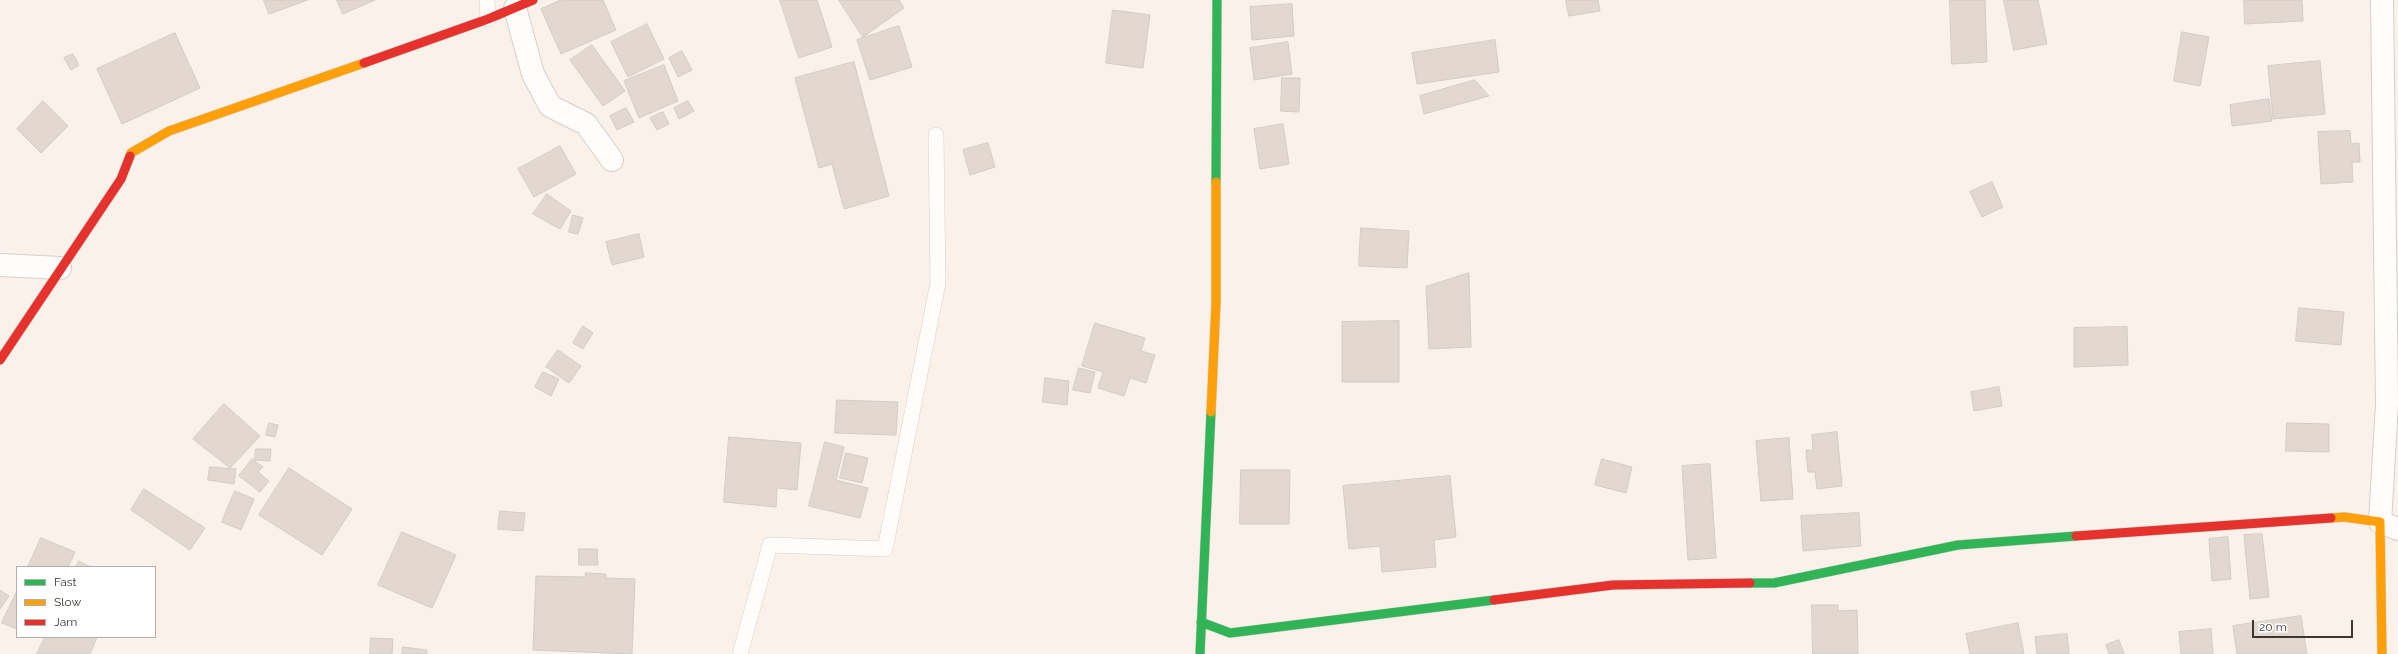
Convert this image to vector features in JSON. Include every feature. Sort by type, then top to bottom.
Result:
[{"type":"street","points":[[1200,654],[1216,303],[1217,0]]},
{"type":"street","points":[[2382,0],[2389,525],[2382,654]]},
{"type":"street","points":[[0,360],[60,268],[88,230],[121,179],[131,153],[163,134],[488,19],[524,4],[533,74],[550,106],[586,124],[612,160]]},
{"type":"street","points":[[0,265],[60,268]]},
{"type":"street","points":[[1201,622],[1230,634],[1613,585],[1774,583],[1958,545],[2344,517],[2389,525]]},
{"type":"lane","points":[[487,0],[488,19]]},
{"type":"lane","points":[[740,654],[770,545],[885,549],[938,283],[936,135]]},
{"type":"building","points":[[264,0],[308,0],[269,14]]},
{"type":"building","points":[[337,0],[375,0],[343,14]]},
{"type":"building","points":[[561,0],[603,0],[616,30],[561,54],[541,9]]},
{"type":"building","points":[[780,0],[817,0],[832,47],[799,58]]},
{"type":"building","points":[[839,0],[899,0],[904,8],[863,37]]},
{"type":"building","points":[[1566,0],[1598,0],[1600,11],[1569,16]]},
{"type":"building","points":[[1950,0],[1985,0],[1987,62],[1952,64]]},
{"type":"building","points":[[2004,0],[2038,0],[2047,44],[2014,50]]},
{"type":"building","points":[[2244,0],[2302,0],[2303,21],[2245,24]]},
{"type":"building","points":[[1292,4],[1294,36],[1252,40],[1250,7]]},
{"type":"building","points":[[1113,10],[1150,15],[1143,68],[1106,63]]},
{"type":"building","points":[[647,24],[664,59],[628,77],[611,42]]},
{"type":"building","points":[[899,26],[912,67],[870,80],[857,40]]},
{"type":"building","points":[[2182,32],[2209,37],[2200,86],[2174,81]]},
{"type":"building","points":[[175,33],[200,88],[122,124],[97,69]]},
{"type":"building","points":[[1495,40],[1499,72],[1417,84],[1412,53]]},
{"type":"building","points":[[1288,42],[1292,74],[1254,80],[1250,48]]},
{"type":"building","points":[[592,45],[625,91],[603,106],[570,60]]},
{"type":"building","points":[[682,51],[692,70],[678,77],[669,58]]},
{"type":"building","points":[[73,54],[79,65],[71,70],[64,58]]},
{"type":"building","points":[[2320,61],[2325,114],[2273,119],[2268,66]]},
{"type":"building","points":[[854,62],[889,196],[844,209],[832,164],[819,168],[795,78]]},
{"type":"building","points":[[664,65],[678,101],[639,118],[624,81]]},
{"type":"building","points":[[1282,78],[1300,78],[1299,112],[1281,111]]},
{"type":"building","points":[[1475,80],[1489,96],[1424,114],[1420,96]]},
{"type":"building","points":[[2269,99],[2272,121],[2232,126],[2230,105]]},
{"type":"building","points":[[43,101],[68,126],[41,153],[17,129]]},
{"type":"building","points":[[688,101],[694,111],[679,119],[674,108]]},
{"type":"building","points":[[626,108],[634,122],[617,130],[610,116]]},
{"type":"building","points":[[663,112],[669,124],[657,130],[650,118]]},
{"type":"building","points":[[1283,124],[1289,164],[1260,169],[1254,129]]},
{"type":"building","points":[[2350,131],[2351,144],[2359,143],[2360,162],[2352,162],[2353,182],[2321,184],[2318,132]]},
{"type":"building","points":[[988,143],[995,167],[970,175],[963,150]]},
{"type":"building","points":[[560,146],[576,174],[534,197],[518,169]]},
{"type":"building","points":[[1992,182],[2003,207],[1982,217],[1970,192]]},
{"type":"building","points":[[547,194],[571,211],[560,229],[533,214]]},
{"type":"building","points":[[573,215],[583,218],[578,234],[569,232]]},
{"type":"building","points":[[1361,228],[1409,231],[1407,268],[1359,266]]},
{"type":"building","points":[[639,234],[644,257],[612,265],[606,242]]},
{"type":"building","points":[[1469,273],[1471,347],[1429,349],[1426,287]]},
{"type":"building","points":[[2299,308],[2344,312],[2341,345],[2296,341]]},
{"type":"building","points":[[1399,321],[1399,382],[1342,382],[1342,322]]},
{"type":"building","points":[[1095,323],[1145,338],[1141,351],[1155,355],[1146,383],[1130,378],[1124,396],[1098,388],[1103,372],[1082,366]]},
{"type":"building","points":[[583,326],[593,333],[583,349],[573,343]]},
{"type":"building","points":[[2127,327],[2128,365],[2074,367],[2074,328]]},
{"type":"building","points":[[558,350],[581,366],[569,383],[546,367]]},
{"type":"building","points":[[1079,368],[1095,372],[1090,393],[1073,390]]},
{"type":"building","points":[[543,372],[559,379],[551,396],[535,387]]},
{"type":"building","points":[[1045,378],[1069,381],[1067,405],[1043,402]]},
{"type":"building","points":[[1999,387],[2002,406],[1974,411],[1971,392]]},
{"type":"building","points":[[837,400],[898,402],[896,435],[835,433]]},
{"type":"building","points":[[224,404],[260,436],[230,468],[193,439]]},
{"type":"building","points":[[269,423],[278,425],[275,437],[266,435]]},
{"type":"building","points":[[2287,423],[2329,424],[2329,452],[2286,451]]},
{"type":"building","points":[[1837,432],[1842,486],[1817,489],[1815,472],[1808,472],[1806,450],[1813,450],[1812,435]]},
{"type":"building","points":[[729,437],[801,443],[797,490],[777,488],[776,507],[724,502]]},
{"type":"building","points":[[1789,438],[1793,499],[1761,501],[1756,441]]},
{"type":"building","points":[[825,442],[844,447],[836,480],[868,488],[860,518],[809,506]]},
{"type":"building","points":[[256,449],[271,449],[270,461],[255,460]]},
{"type":"building","points":[[846,453],[868,458],[862,483],[840,478]]},
{"type":"building","points":[[252,459],[263,467],[258,472],[269,481],[260,492],[239,476]]},
{"type":"building","points":[[1602,459],[1632,467],[1626,493],[1595,485]]},
{"type":"building","points":[[1710,464],[1716,558],[1688,560],[1682,466]]},
{"type":"building","points":[[210,467],[236,469],[234,484],[208,480]]},
{"type":"building","points":[[289,468],[352,509],[322,555],[259,515]]},
{"type":"building","points":[[1241,470],[1290,470],[1289,524],[1240,524]]},
{"type":"building","points":[[1450,476],[1456,537],[1434,540],[1436,567],[1382,572],[1380,546],[1349,549],[1343,486]]},
{"type":"building","points":[[144,489],[205,528],[190,550],[131,510]]},
{"type":"building","points":[[235,491],[254,499],[241,530],[222,522]]},
{"type":"building","points":[[500,511],[525,513],[523,531],[498,529]]},
{"type":"building","points":[[1859,513],[1861,546],[1803,551],[1801,516]]},
{"type":"building","points":[[402,532],[456,555],[432,608],[378,585]]},
{"type":"building","points":[[2262,534],[2269,597],[2250,599],[2244,535]]},
{"type":"building","points":[[2228,537],[2231,579],[2212,581],[2209,539]]},
{"type":"building","points":[[41,538],[75,552],[68,566],[28,566]]},
{"type":"building","points":[[579,549],[597,549],[598,565],[579,565]]},
{"type":"building","points":[[79,561],[89,566],[76,566]]},
{"type":"building","points":[[586,573],[606,574],[606,578],[635,579],[632,654],[533,650],[536,576],[585,577]]},
{"type":"building","points":[[0,590],[9,596],[0,609]]},
{"type":"building","points":[[16,593],[16,629],[2,623]]},
{"type":"building","points":[[1812,605],[1838,605],[1838,611],[1857,610],[1858,654],[1813,654]]},
{"type":"building","points":[[2301,616],[2307,654],[2237,654],[2233,626]]},
{"type":"building","points":[[2018,623],[2024,654],[1970,654],[1966,634]]},
{"type":"building","points":[[2211,629],[2213,654],[2181,654],[2179,632]]},
{"type":"building","points":[[2067,634],[2069,654],[2037,654],[2035,637]]},
{"type":"building","points":[[45,638],[97,638],[90,654],[37,654]]},
{"type":"building","points":[[371,638],[393,639],[392,654],[370,654]]},
{"type":"building","points":[[2119,640],[2124,654],[2109,654],[2106,645]]},
{"type":"building","points":[[403,647],[427,650],[427,654],[402,654]]},
{"type":"traffic: fast","points":[[1216,182],[1217,0]]},
{"type":"traffic: fast","points":[[1200,654],[1211,412]]},
{"type":"traffic: fast","points":[[1750,583],[1774,583],[1958,545],[2076,536]]},
{"type":"traffic: fast","points":[[1201,622],[1230,633],[1494,600]]},
{"type":"traffic: slow","points":[[130,156],[131,153],[169,131],[364,63]]},
{"type":"traffic: slow","points":[[1211,412],[1216,303],[1216,182]]},
{"type":"traffic: slow","points":[[2331,518],[2344,517],[2380,522],[2382,654]]},
{"type":"traffic: jam","points":[[364,63],[488,19],[533,0]]},
{"type":"traffic: jam","points":[[0,360],[121,179],[130,156]]},
{"type":"traffic: jam","points":[[2076,536],[2331,518]]},
{"type":"traffic: jam","points":[[1494,600],[1613,585],[1750,583]]}]
